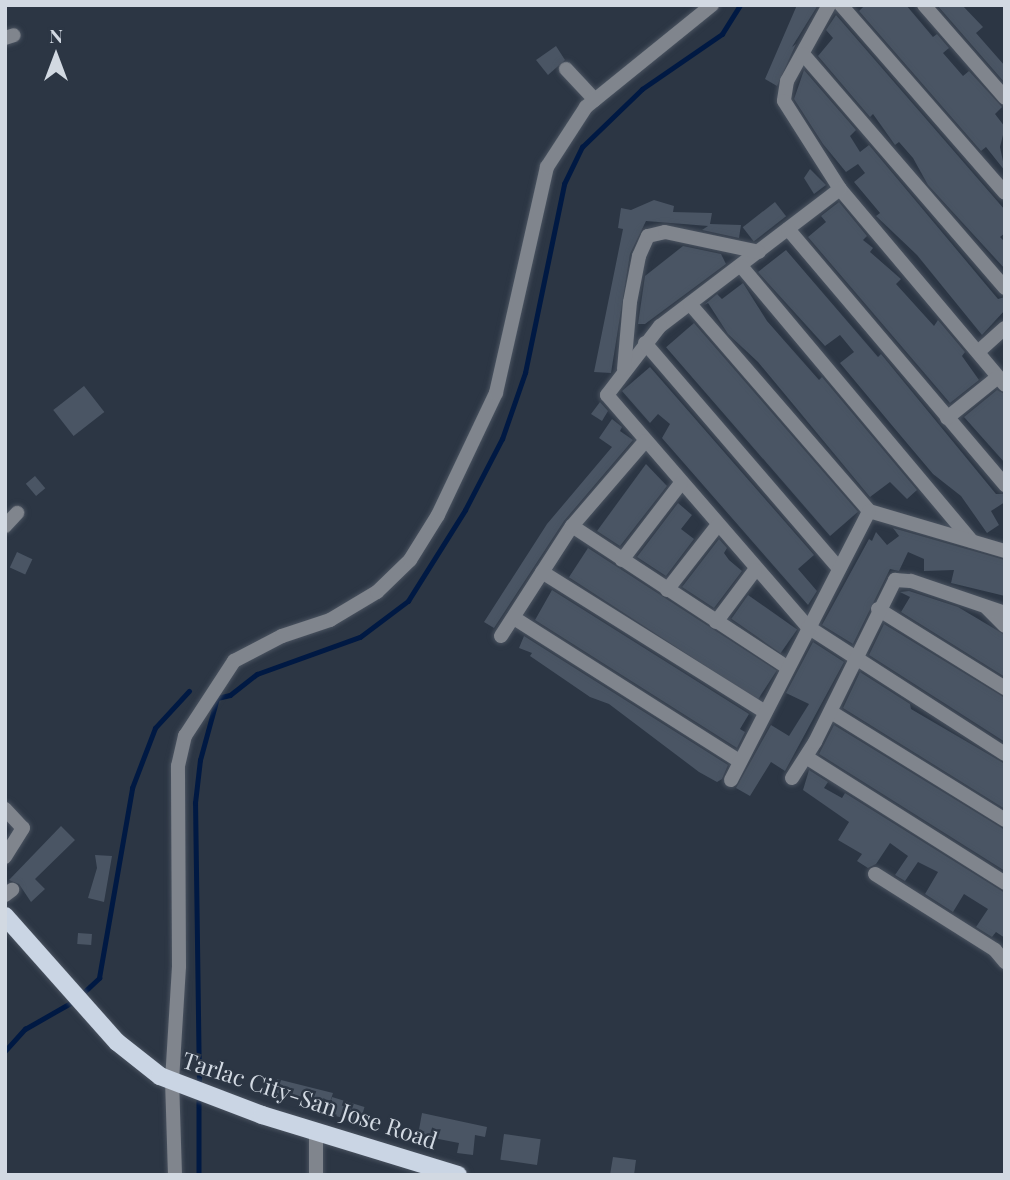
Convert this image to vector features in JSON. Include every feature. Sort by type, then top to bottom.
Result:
[{"type":"main road","name":"Tarlac City-San Jose Road","points":[[5,916],[117,1042],[178,1083],[316,1132],[458,1175]]},
{"type":"street","points":[[175,1175],[178,1083],[179,747],[234,661],[282,636],[330,620],[377,592],[410,560],[449,495],[496,393],[547,167],[579,116],[595,100],[712,5]]},
{"type":"street","points":[[829,5],[787,81],[784,100],[839,189],[1001,381],[947,418]]},
{"type":"street","points":[[841,5],[1005,193]]},
{"type":"street","points":[[924,5],[1005,98]]},
{"type":"street","points":[[803,54],[1005,288]]},
{"type":"street","points":[[566,69],[595,100]]},
{"type":"street","points":[[839,189],[690,304],[645,343],[607,395],[755,570],[808,627],[854,660],[1005,754]]},
{"type":"street","points":[[788,229],[1005,485]]},
{"type":"street","points":[[624,369],[630,302],[639,256],[648,236],[665,232],[759,252]]},
{"type":"street","points":[[741,266],[972,541]]},
{"type":"street","points":[[690,304],[869,511],[1005,551]]},
{"type":"street","points":[[978,352],[1005,328]]},
{"type":"street","points":[[645,343],[838,567]]},
{"type":"street","points":[[501,636],[572,526],[645,440]]},
{"type":"street","points":[[622,560],[681,484]]},
{"type":"street","points":[[731,780],[869,511]]},
{"type":"street","points":[[5,526],[17,513]]},
{"type":"street","points":[[572,526],[788,668]]},
{"type":"street","points":[[667,590],[717,526]]},
{"type":"street","points":[[716,622],[755,570]]},
{"type":"street","points":[[542,572],[765,712]]},
{"type":"street","points":[[792,778],[831,712],[878,609],[898,579],[1005,613]]},
{"type":"street","points":[[987,608],[1005,626]]},
{"type":"street","points":[[878,609],[1005,688]]},
{"type":"street","points":[[514,618],[739,761]]},
{"type":"street","points":[[831,712],[1005,820]]},
{"type":"street","points":[[806,757],[1005,883]]},
{"type":"street","points":[[5,809],[23,828],[5,857]]},
{"type":"street","points":[[875,874],[995,950],[1005,962]]},
{"type":"street","points":[[316,1132],[316,1175]]},
{"type":"building","points":[[797,5],[818,5],[792,47],[796,44],[777,86],[765,79]]},
{"type":"building","points":[[865,5],[906,5],[933,37],[937,34],[949,48],[943,53],[963,76],[969,71],[1002,107],[995,114],[1005,127],[1000,147],[1005,171],[986,147],[981,151],[859,11]]},
{"type":"building","points":[[937,5],[962,5],[983,27],[976,33],[1005,66],[1005,83]]},
{"type":"building","points":[[836,15],[1005,210],[1005,233],[1000,237],[1005,242],[1005,269],[928,185],[913,158],[899,142],[895,145],[873,114],[870,117],[818,56],[833,38],[826,30]]},
{"type":"building","points":[[556,46],[565,60],[548,75],[536,60]]},
{"type":"building","points":[[804,70],[856,130],[850,136],[860,152],[869,145],[998,299],[1005,297],[1005,310],[982,335],[917,255],[876,216],[880,213],[854,182],[865,173],[858,164],[846,172],[823,144],[794,99]]},
{"type":"building","points":[[810,169],[826,185],[814,194],[804,178]]},
{"type":"building","points":[[654,200],[674,206],[673,212],[712,213],[710,224],[741,225],[739,238],[702,230],[708,226],[646,221],[630,254],[611,373],[594,372],[623,229],[618,228],[621,208],[631,210]]},
{"type":"building","points":[[775,202],[786,216],[754,241],[743,227]]},
{"type":"building","points":[[839,202],[867,236],[863,240],[873,248],[870,252],[901,279],[896,284],[934,326],[938,320],[965,352],[962,356],[979,380],[950,403],[808,237],[826,222],[821,216]]},
{"type":"building","points":[[683,246],[721,254],[726,264],[645,324],[638,324],[645,276]]},
{"type":"building","points":[[786,250],[878,357],[881,354],[996,494],[1005,494],[1005,502],[991,511],[999,525],[987,533],[961,496],[933,474],[890,423],[840,363],[854,352],[840,335],[825,346],[758,272]]},
{"type":"building","points":[[743,283],[767,321],[819,380],[822,377],[917,490],[907,499],[890,482],[870,497],[758,362],[728,334],[708,303],[704,305],[717,294],[722,299]]},
{"type":"building","points":[[694,323],[858,512],[830,536],[666,347]]},
{"type":"building","points":[[650,367],[814,555],[798,569],[817,591],[808,605],[662,438],[670,424],[658,414],[650,423],[622,391]]},
{"type":"building","points":[[84,386],[104,412],[74,436],[53,410]]},
{"type":"building","points":[[997,390],[1005,394],[1005,463],[964,417]]},
{"type":"building","points":[[600,402],[608,411],[602,421],[591,414]]},
{"type":"building","points":[[612,419],[622,427],[620,431],[633,440],[564,521],[494,628],[484,622],[547,524],[612,447],[599,438]]},
{"type":"building","points":[[646,464],[667,486],[620,546],[597,531]]},
{"type":"building","points":[[35,476],[45,488],[36,496],[26,484]]},
{"type":"building","points":[[678,503],[692,515],[681,529],[694,539],[666,576],[637,557]]},
{"type":"building","points":[[893,528],[1005,560],[1005,596],[951,583],[954,570],[924,571],[924,559],[908,552],[899,571],[890,569],[853,644],[822,625],[869,539],[872,541],[876,532],[887,545],[899,536]]},
{"type":"building","points":[[719,539],[727,548],[724,553],[729,560],[742,571],[714,608],[682,587]]},
{"type":"building","points":[[588,548],[777,671],[758,700],[569,577]]},
{"type":"building","points":[[17,552],[32,559],[25,575],[10,567]]},
{"type":"building","points":[[552,590],[749,714],[740,729],[745,732],[737,748],[535,620]]},
{"type":"building","points":[[909,591],[958,607],[1005,635],[1005,677],[901,612],[910,597],[900,592]]},
{"type":"building","points":[[748,595],[797,629],[781,653],[731,619]]},
{"type":"building","points":[[884,624],[1005,698],[1005,742],[869,655]]},
{"type":"building","points":[[524,636],[728,765],[722,779],[717,782],[699,772],[609,704],[590,697],[530,656],[532,653],[519,648]]},
{"type":"building","points":[[813,642],[844,662],[785,771],[771,762],[750,796],[736,788],[771,725],[789,736],[809,704],[786,693]]},
{"type":"building","points":[[860,672],[910,704],[911,709],[1005,764],[1005,809],[843,708]]},
{"type":"building","points":[[834,725],[1005,830],[1005,871],[819,754]]},
{"type":"building","points":[[809,770],[828,782],[824,788],[842,798],[845,793],[1005,893],[1005,938],[996,932],[992,937],[976,927],[988,909],[964,894],[953,912],[925,894],[938,872],[918,862],[905,881],[895,875],[908,856],[890,843],[876,864],[868,868],[857,861],[862,854],[838,840],[849,822],[803,790]]},
{"type":"building","points":[[61,826],[75,840],[35,879],[45,889],[31,902],[19,884],[9,880]]},
{"type":"building","points":[[95,855],[112,856],[104,902],[88,898],[97,868]]},
{"type":"building","points":[[78,933],[92,934],[91,945],[77,944]]},
{"type":"building","points":[[277,1079],[333,1093],[329,1105],[274,1096]]},
{"type":"building","points":[[332,1097],[365,1107],[360,1123],[327,1113]]},
{"type":"building","points":[[422,1113],[487,1127],[485,1137],[475,1135],[473,1155],[457,1153],[459,1143],[418,1135]]},
{"type":"building","points":[[504,1134],[541,1139],[537,1165],[500,1160]]},
{"type":"building","points":[[613,1157],[636,1160],[634,1175],[610,1175]]},
{"type":"waterway","points":[[199,1086],[195,803],[200,760],[217,698],[230,695],[257,674],[360,637],[408,601],[465,510],[502,439],[525,373],[564,184],[582,147],[642,89],[722,34],[740,5]]},
{"type":"waterway","points":[[81,995],[99,978],[132,788],[155,728],[189,691]]},
{"type":"waterway","points":[[5,1051],[25,1029],[74,1001]]},
{"type":"waterway","points":[[199,1095],[199,1175]]}]
